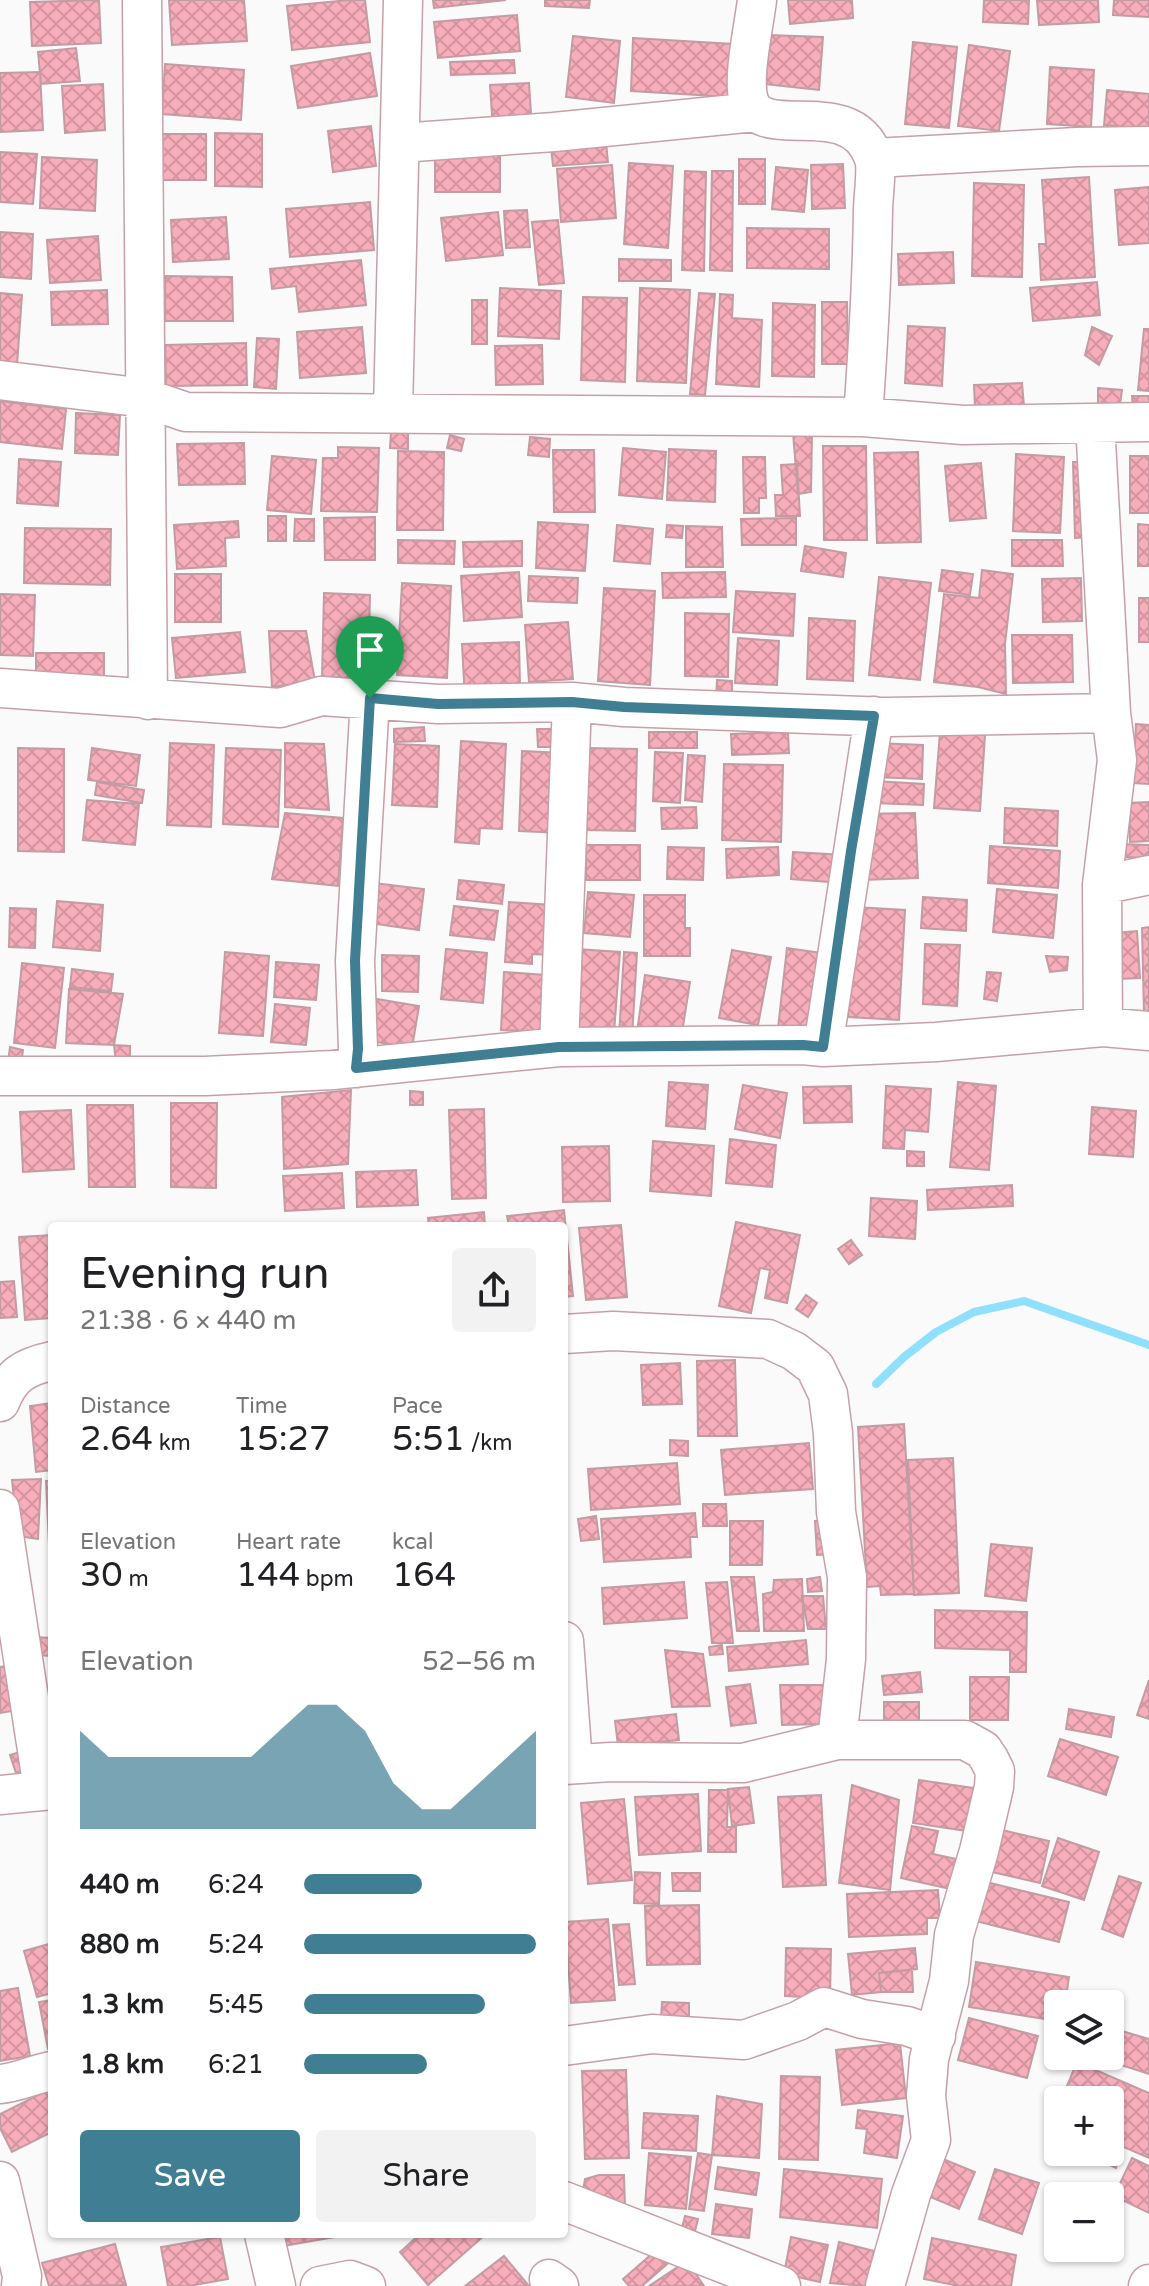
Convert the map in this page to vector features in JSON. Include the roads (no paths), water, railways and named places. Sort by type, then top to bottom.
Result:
[{"type":"street","points":[[142,0],[148,700]]},
{"type":"street","points":[[393,411],[403,0]]},
{"type":"street","points":[[757,0],[748,78],[748,98],[755,112],[761,118],[817,120],[850,128],[874,158],[872,293],[863,417]]},
{"type":"street","points":[[400,143],[554,132],[755,112]]},
{"type":"street","points":[[874,158],[1061,147],[1149,146]]},
{"type":"street","points":[[0,380],[145,398],[186,412],[393,411],[863,417],[963,425],[1149,422]]},
{"type":"street","points":[[1095,423],[1111,713],[1117,760],[1102,885],[1103,1027]]},
{"type":"street","points":[[0,688],[280,708],[321,696],[438,704],[572,702],[624,707],[874,716],[1111,713]]},
{"type":"street","points":[[356,1068],[355,961],[370,698]]},
{"type":"street","points":[[559,1047],[572,702]]},
{"type":"street","points":[[823,1047],[874,716]]},
{"type":"street","points":[[1102,885],[1149,875]]},
{"type":"street","points":[[0,1076],[205,1076],[356,1068],[559,1047],[823,1047],[936,1042],[1103,1027],[1149,1031]]},
{"type":"street","points":[[568,1334],[613,1331],[768,1339],[794,1351],[815,1367],[828,1394],[836,1512],[847,1577],[846,1659],[837,1740]]},
{"type":"street","points":[[0,1509],[47,1790],[0,1795]]},
{"type":"street","points":[[568,1764],[743,1763],[837,1740],[965,1740],[983,1750],[995,1771],[994,1787],[954,1935],[949,1981],[929,2059],[926,2096],[931,2140],[911,2194],[885,2286]]},
{"type":"street","points":[[568,2045],[652,2034],[744,2040],[798,2021],[824,2007],[862,2019],[907,2026],[936,2036]]},
{"type":"street","points":[[0,2084],[48,2072]]},
{"type":"street","points":[[0,2181],[22,2276],[21,2286]]},
{"type":"street","points":[[568,2203],[781,2286]]},
{"type":"street","points":[[265,2238],[276,2286]]},
{"type":"street","points":[[320,2286],[350,2280],[366,2286]]},
{"type":"waterway","points":[[876,1384],[936,1332],[974,1312],[1024,1301],[1149,1345]]}]
